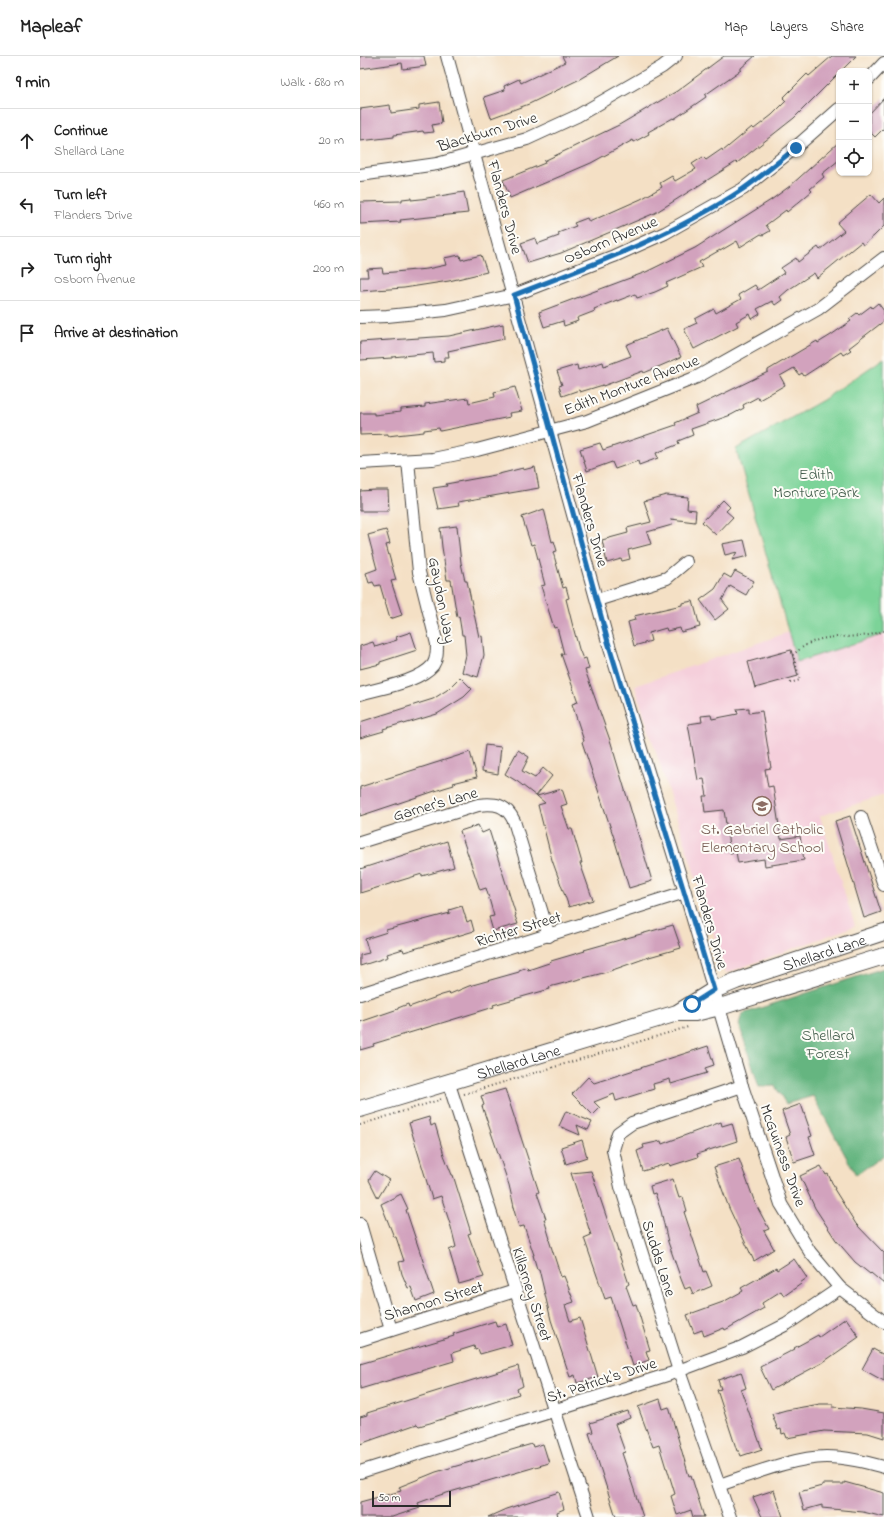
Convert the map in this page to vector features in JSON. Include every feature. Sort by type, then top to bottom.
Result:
[{"type":"main road","name":"Shellard Lane","points":[[360,1109],[450,1089],[676,1013],[714,990],[884,932]]},
{"type":"main road","name":"Shellard Lane","points":[[676,1013],[695,1013],[720,1007],[884,956]]},
{"type":"street","name":"Flanders Drive","points":[[448,56],[514,295],[549,431],[597,600],[714,990]]},
{"type":"street","name":"Blackburn Drive","points":[[360,175],[408,169],[475,154],[527,139],[577,116],[662,67],[676,56]]},
{"type":"street","points":[[872,75],[884,62]]},
{"type":"street","name":"Osborn Avenue","points":[[360,317],[446,310],[514,295],[614,256],[666,233],[737,192],[796,148],[836,112]]},
{"type":"street","name":"Edith Monture Avenue","points":[[360,463],[408,461],[477,450],[587,420],[698,377],[818,309],[884,258]]},
{"type":"street","name":"Gaydon Way","points":[[360,694],[412,679],[433,665],[437,655],[437,644],[419,572],[408,461]]},
{"type":"street","points":[[597,600],[667,578],[686,562]]},
{"type":"street","name":"Garner's Lane","points":[[360,842],[478,804],[498,805],[510,812],[514,821],[548,936]]},
{"type":"street","points":[[861,817],[884,885]]},
{"type":"street","name":"Richter Street","points":[[360,994],[685,892]]},
{"type":"street","name":"McGuiness Drive","points":[[714,990],[742,1086],[780,1204],[810,1252],[840,1288],[884,1322]]},
{"type":"street","name":"Sudds Lane","points":[[730,1517],[679,1371],[621,1188],[613,1150],[618,1133],[632,1123],[742,1086]]},
{"type":"street","name":"Killarney Street","points":[[450,1089],[589,1517]]},
{"type":"street","points":[[360,1224],[391,1330]]},
{"type":"street","name":"St. Patrick's Drive","points":[[360,1472],[679,1371],[764,1337],[840,1288]]},
{"type":"street","name":"Shannon Street","points":[[360,1340],[515,1291]]},
{"type":"street","points":[[719,1484],[792,1463],[824,1457],[846,1458],[884,1467]]},
{"type":"path","points":[[790,683],[800,680],[793,655],[811,641],[830,637],[861,637],[884,631]]},
{"type":"path","points":[[360,1125],[450,1089],[691,1026]]},
{"type":"shaded area","name":"St. Gabriel Catholic Elementary School","points":[[789,632],[797,661],[884,634],[884,795],[820,816],[855,926],[726,973],[635,686]]},
{"type":"green space","name":"Edith Monture Park","points":[[884,358],[884,634],[797,662],[736,449],[823,400]]},
{"type":"green space","name":"Shellard Forest","points":[[884,968],[884,1155],[856,1175],[813,1096],[786,1104],[775,1086],[759,1087],[739,1024],[742,1014]]},
{"type":"building","points":[[360,56],[424,56],[426,66],[403,69],[402,63],[360,69]]},
{"type":"building","points":[[562,56],[618,56],[578,80],[529,104],[491,118],[484,97],[505,90],[504,86],[519,79],[521,83],[565,62]]},
{"type":"building","points":[[724,56],[755,56],[741,68],[741,70],[705,95],[706,97],[674,119],[673,118],[648,132],[649,134],[634,142],[633,140],[591,163],[510,198],[503,180],[545,163],[544,161],[619,125],[677,91]]},
{"type":"building","points":[[832,56],[856,56],[844,68],[836,68],[836,76],[794,118],[737,163],[736,162],[655,213],[561,253],[528,263],[521,243],[535,238],[537,244],[559,236],[558,233],[576,226],[574,223],[587,218],[589,222],[641,199],[662,187],[660,183],[672,176],[675,181],[696,169],[692,164],[703,157],[706,160],[722,149],[723,151],[752,127],[754,129],[772,115],[786,101],[783,98],[807,74],[809,76]]},
{"type":"building","points":[[884,98],[884,128],[875,137],[872,134],[872,111]]},
{"type":"building","points":[[439,102],[442,123],[432,125],[434,132],[424,133],[423,131],[394,135],[394,137],[360,141],[360,109],[390,105],[391,113],[419,109],[419,105]]},
{"type":"building","points":[[836,145],[836,162],[822,174],[824,177],[810,189],[812,191],[787,212],[786,210],[766,225],[770,231],[763,235],[761,234],[740,247],[737,241],[720,250],[699,262],[702,267],[666,283],[668,286],[655,292],[637,298],[635,294],[617,300],[594,309],[595,311],[577,318],[578,321],[564,326],[563,321],[544,327],[539,312],[646,272],[695,248],[771,200],[790,186]]},
{"type":"building","points":[[464,192],[468,213],[400,220],[401,222],[360,224],[360,202],[402,201],[402,199],[421,199]]},
{"type":"building","points":[[871,194],[879,203],[884,198],[884,226],[874,236],[863,245],[861,242],[817,278],[814,273],[788,290],[780,297],[782,300],[775,305],[772,301],[757,309],[760,314],[752,319],[750,314],[736,322],[738,326],[694,349],[684,329],[697,323],[695,319],[714,309],[716,313],[741,299],[738,295],[755,285],[758,290],[784,273],[781,268],[796,258],[798,262],[818,247],[820,250],[844,231],[837,223]]},
{"type":"building","points":[[460,255],[461,260],[481,255],[487,272],[449,281],[404,288],[360,291],[360,277],[368,277],[367,269],[382,268],[383,273],[427,269],[446,265],[444,258]]},
{"type":"building","points":[[878,303],[884,311],[884,321],[849,348],[851,350],[843,355],[841,352],[804,376],[802,373],[799,375],[794,368],[780,376],[785,385],[759,400],[758,397],[743,405],[744,408],[731,415],[691,429],[693,435],[678,441],[679,444],[656,453],[658,458],[639,465],[638,461],[615,469],[612,462],[587,471],[580,449],[600,443],[603,450],[676,425],[675,423],[698,413],[696,407],[768,372],[768,370],[817,341],[818,343],[831,335],[851,321],[849,319],[857,313],[859,315],[871,306],[872,308]]},
{"type":"building","points":[[503,324],[504,339],[448,351],[449,357],[444,357],[444,361],[434,362],[433,353],[360,360],[360,342],[449,336]]},
{"type":"building","points":[[667,328],[681,357],[644,373],[643,371],[603,386],[580,392],[579,390],[562,396],[559,386],[562,385],[557,371],[577,365],[578,370],[603,362],[604,366],[631,356],[626,345]]},
{"type":"building","points":[[515,387],[522,411],[509,413],[510,417],[440,431],[439,428],[424,430],[424,432],[388,436],[388,434],[360,435],[360,413],[374,413],[374,415],[401,412],[401,409],[425,407],[425,404],[468,398],[469,403],[495,397],[494,392]]},
{"type":"building","points":[[535,467],[539,488],[458,502],[459,506],[438,509],[433,488],[523,468],[523,470]]},
{"type":"building","points":[[388,490],[389,511],[360,511],[360,491]]},
{"type":"building","points":[[666,495],[688,497],[687,509],[696,510],[695,522],[671,519],[672,525],[647,532],[651,544],[628,550],[630,559],[622,561],[621,559],[607,563],[602,540],[628,533],[627,528],[651,522],[644,501]]},
{"type":"building","points":[[723,500],[730,507],[726,511],[733,517],[716,535],[702,522]]},
{"type":"building","points":[[544,509],[552,542],[554,541],[557,551],[553,552],[563,588],[566,587],[569,598],[566,599],[579,649],[583,659],[586,658],[589,669],[585,670],[611,743],[652,881],[629,888],[582,742],[584,741],[572,704],[578,702],[561,654],[564,654],[557,627],[554,628],[541,586],[545,585],[534,544],[531,545],[522,517]]},
{"type":"building","points":[[457,526],[461,563],[465,581],[467,581],[479,637],[482,636],[484,655],[478,677],[462,672],[466,655],[464,635],[462,635],[459,616],[457,617],[451,580],[447,580],[442,547],[440,528]]},
{"type":"building","points":[[386,530],[390,544],[386,545],[396,580],[391,581],[402,615],[390,619],[380,585],[375,586],[373,582],[369,583],[366,573],[377,569],[368,535]]},
{"type":"building","points":[[744,540],[748,556],[732,560],[737,552],[725,555],[722,544]]},
{"type":"building","points":[[735,571],[754,581],[746,595],[730,586],[722,600],[729,609],[715,620],[700,600],[715,589],[724,574],[731,578]]},
{"type":"building","points":[[693,601],[700,627],[681,632],[680,628],[667,631],[666,628],[649,633],[651,641],[634,646],[628,622],[635,620],[634,616]]},
{"type":"building","points":[[411,632],[417,650],[380,662],[380,664],[360,669],[360,646],[373,642],[375,647],[397,640],[396,637]]},
{"type":"building","points":[[791,650],[798,676],[755,688],[748,662]]},
{"type":"building","points":[[460,677],[472,689],[464,697],[437,714],[383,729],[384,731],[360,738],[360,722],[433,699],[447,690]]},
{"type":"building","points":[[749,708],[749,713],[762,711],[771,768],[765,769],[768,787],[773,786],[781,839],[800,836],[804,860],[765,866],[764,859],[738,863],[736,852],[730,853],[724,810],[705,812],[703,796],[707,796],[704,779],[698,780],[688,724],[702,722],[701,716],[711,715],[712,719],[738,714],[737,709]]},
{"type":"building","points":[[485,745],[501,747],[498,774],[482,771]]},
{"type":"building","points":[[518,750],[529,757],[522,771],[535,778],[543,768],[552,776],[536,796],[505,774]]},
{"type":"building","points":[[470,752],[477,777],[453,783],[454,785],[360,816],[360,787]]},
{"type":"building","points":[[562,789],[567,804],[561,806],[569,829],[572,829],[582,863],[580,863],[593,900],[569,907],[552,860],[538,805],[545,803],[537,796]]},
{"type":"building","points":[[850,816],[881,912],[864,918],[835,821]]},
{"type":"building","points":[[478,825],[482,833],[489,830],[518,924],[493,931],[489,917],[494,916],[486,888],[480,890],[460,831]]},
{"type":"building","points":[[447,841],[454,867],[422,876],[422,874],[360,893],[360,869]]},
{"type":"building","points":[[462,906],[467,922],[471,920],[474,931],[404,952],[403,949],[387,954],[388,957],[360,966],[360,955],[369,953],[365,939],[387,932],[386,930],[450,913],[449,910]]},
{"type":"building","points":[[673,925],[681,948],[649,957],[607,972],[549,987],[550,989],[493,1005],[494,1007],[373,1044],[374,1046],[360,1050],[360,1022],[408,1004],[409,1007],[442,995],[450,994],[469,986],[519,972],[519,970],[527,967],[528,970],[551,961],[585,951],[584,950]]},
{"type":"building","points":[[708,1046],[714,1065],[705,1068],[707,1073],[671,1084],[670,1079],[653,1084],[654,1089],[616,1101],[614,1094],[594,1102],[600,1108],[593,1115],[572,1094],[588,1077],[594,1083]]},
{"type":"building","points":[[505,1089],[539,1192],[537,1193],[546,1219],[544,1219],[550,1239],[549,1240],[561,1277],[564,1276],[574,1302],[565,1305],[570,1321],[580,1318],[598,1377],[577,1383],[575,1375],[570,1377],[551,1320],[539,1269],[537,1269],[524,1226],[519,1227],[513,1207],[509,1185],[482,1106],[484,1105],[481,1096]]},
{"type":"building","points":[[801,1104],[812,1136],[809,1137],[815,1155],[794,1162],[786,1137],[790,1135],[782,1111]]},
{"type":"building","points":[[566,1111],[592,1122],[588,1130],[577,1125],[580,1135],[559,1126]]},
{"type":"building","points":[[429,1117],[431,1126],[435,1124],[444,1155],[453,1175],[471,1233],[468,1234],[484,1277],[459,1284],[449,1250],[456,1247],[451,1227],[441,1196],[432,1199],[409,1123]]},
{"type":"building","points":[[721,1122],[722,1126],[732,1123],[737,1141],[697,1154],[698,1157],[670,1166],[669,1163],[643,1171],[637,1151],[644,1148],[643,1145],[661,1141],[662,1144]]},
{"type":"building","points":[[582,1140],[587,1157],[566,1164],[561,1147]]},
{"type":"building","points":[[739,1159],[755,1203],[769,1229],[764,1231],[774,1249],[754,1261],[729,1208],[714,1167]]},
{"type":"building","points":[[821,1166],[826,1175],[828,1174],[834,1189],[856,1224],[884,1253],[884,1284],[855,1262],[836,1240],[815,1208],[800,1176]]},
{"type":"building","points":[[375,1171],[389,1180],[378,1198],[369,1180]]},
{"type":"building","points":[[591,1171],[629,1284],[626,1286],[633,1305],[636,1304],[650,1350],[646,1351],[649,1360],[633,1366],[611,1297],[605,1299],[584,1238],[591,1235],[571,1173]]},
{"type":"building","points":[[673,1179],[679,1198],[683,1197],[687,1211],[684,1212],[704,1272],[706,1271],[712,1286],[693,1294],[690,1287],[685,1289],[681,1279],[668,1242],[655,1193],[652,1194],[650,1186]]},
{"type":"building","points":[[401,1194],[408,1209],[406,1210],[434,1294],[416,1301],[411,1287],[408,1288],[402,1274],[399,1262],[404,1261],[396,1237],[394,1237],[381,1204]]},
{"type":"building","points":[[794,1259],[807,1278],[800,1283],[801,1284],[784,1296],[781,1291],[762,1303],[764,1308],[725,1330],[724,1328],[704,1336],[702,1330],[694,1333],[687,1315],[723,1302],[743,1291],[741,1288],[776,1268],[777,1270]]},
{"type":"building","points":[[846,1318],[859,1337],[822,1363],[771,1390],[760,1367],[818,1335],[819,1337]]},
{"type":"building","points":[[495,1321],[497,1327],[506,1324],[512,1345],[480,1354],[478,1349],[475,1350],[474,1346],[452,1353],[454,1361],[360,1389],[360,1364],[454,1336],[453,1334]]},
{"type":"building","points":[[873,1349],[884,1355],[884,1381],[862,1369]]},
{"type":"building","points":[[518,1366],[523,1386],[517,1389],[519,1394],[430,1423],[419,1426],[417,1424],[360,1444],[360,1417],[367,1415],[367,1413]]},
{"type":"building","points":[[741,1372],[746,1388],[741,1390],[762,1449],[741,1456],[739,1451],[737,1451],[717,1390],[721,1389],[718,1380]]},
{"type":"building","points":[[660,1399],[663,1409],[669,1407],[689,1476],[691,1475],[704,1517],[693,1517],[691,1510],[677,1515],[671,1496],[675,1494],[659,1445],[653,1447],[638,1407]]},
{"type":"building","points":[[820,1404],[833,1404],[833,1407],[861,1409],[884,1413],[884,1438],[868,1433],[824,1431],[787,1438],[785,1433],[782,1434],[781,1429],[778,1430],[772,1414]]},
{"type":"building","points":[[628,1411],[630,1418],[615,1424],[625,1452],[622,1453],[643,1517],[616,1517],[589,1433],[593,1432],[590,1423]]},
{"type":"building","points":[[532,1444],[533,1447],[543,1444],[549,1463],[440,1495],[418,1503],[420,1508],[392,1517],[360,1517],[360,1502],[401,1491],[399,1487],[436,1472]]},
{"type":"building","points":[[844,1482],[884,1493],[884,1517],[863,1512],[822,1508],[822,1505],[804,1510],[799,1492],[822,1486],[822,1484],[844,1484]]},
{"type":"building","points":[[774,1490],[783,1517],[762,1517],[753,1497]]},
{"type":"building","points":[[559,1492],[564,1509],[557,1512],[558,1517],[488,1517],[506,1509]]},
{"type":"place","name":"St. Gabriel Catholic Elementary School","points":[[762,806]]},
{"type":"route","points":[[692,1004],[714,990],[608,642],[549,431],[514,295],[614,256],[666,233],[743,189],[796,148]]}]
